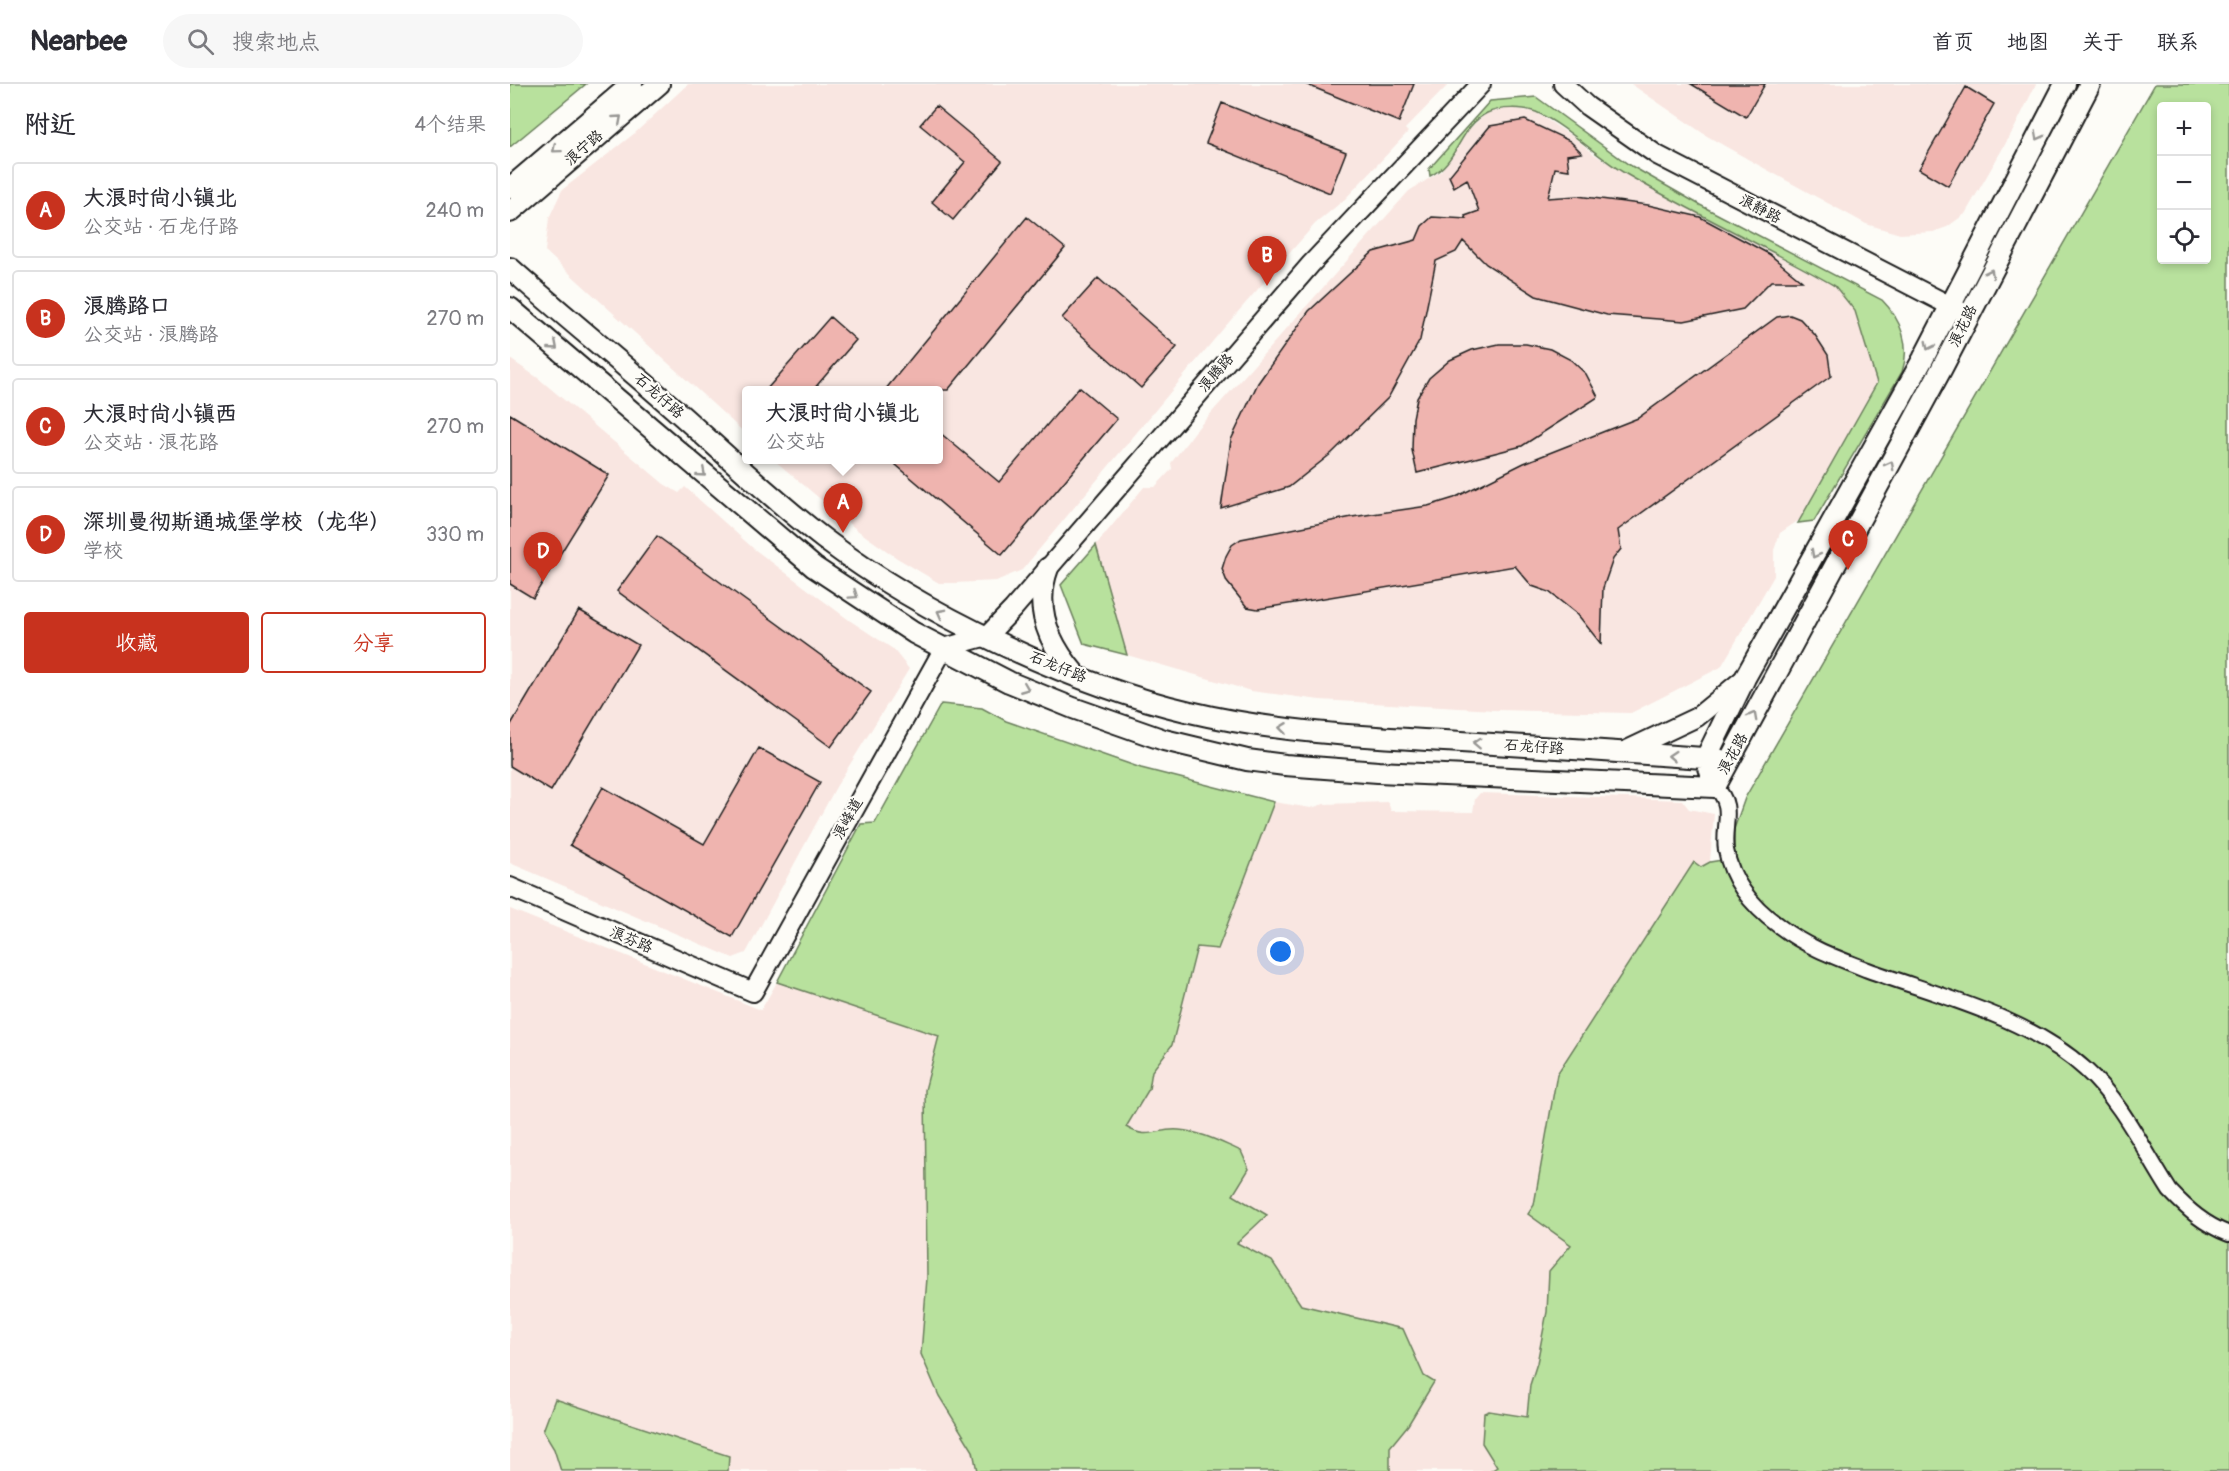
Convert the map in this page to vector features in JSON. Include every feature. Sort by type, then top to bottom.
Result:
[{"type":"main road","name":"浪宁路","points":[[510,188],[632,84]]},
{"type":"main road","name":"浪宁路","points":[[510,212],[658,84]]},
{"type":"main road","name":"浪花路","points":[[1715,787],[1706,758],[1745,678],[1950,306],[2065,84]]},
{"type":"main road","name":"浪花路","points":[[1715,787],[1942,369],[1968,315],[2090,84]]},
{"type":"main road","name":"石龙仔路","points":[[510,268],[673,408],[744,473],[825,540],[883,580],[987,636],[1075,674],[1161,705],[1263,725],[1379,737],[1730,760]]},
{"type":"main road","name":"石龙仔路","points":[[510,308],[814,567],[914,633],[1009,682],[1111,723],[1164,740],[1248,760],[1377,772],[1715,787]]},
{"type":"main road","points":[[1048,568],[1042,582],[1042,612],[1053,643],[1075,674]]},
{"type":"street","name":"浪腾路","points":[[987,636],[1311,264],[1481,84]]},
{"type":"street","name":"浪静路","points":[[1563,84],[1587,106],[1658,155],[1968,315]]},
{"type":"street","points":[[944,648],[987,636]]},
{"type":"street","name":"浪峰道","points":[[753,992],[944,648]]},
{"type":"street","points":[[1623,752],[1697,717],[1727,695],[1745,678]]},
{"type":"street","points":[[1715,787],[1727,802],[1725,842],[1734,877],[1747,897],[1767,917],[1818,950],[2014,1024],[2060,1049],[2086,1069],[2110,1096],[2176,1198],[2195,1216],[2229,1234]]},
{"type":"street","name":"浪芬路","points":[[510,887],[753,992]]},
{"type":"shaded area","points":[[688,84],[1449,84],[1405,129],[1408,132],[1345,199],[1315,224],[1223,329],[1022,570],[996,581],[939,583],[897,558],[857,530],[779,464],[943,464],[943,386],[742,386],[742,430],[545,251],[549,218],[562,190],[635,133]]},
{"type":"shaded area","points":[[1631,84],[2036,84],[2015,127],[1965,214],[1947,227],[1933,232],[1900,234],[1866,224],[1753,162],[1707,136]]},
{"type":"shaded area","points":[[1509,108],[1535,112],[1575,138],[1595,155],[1665,196],[1835,286],[1855,311],[1877,383],[1802,518],[1780,533],[1774,550],[1774,576],[1721,667],[1631,713],[1494,710],[1320,700],[1251,691],[1127,655],[1096,545],[1144,487],[1155,487],[1172,469],[1171,463],[1197,429],[1409,191],[1441,171],[1469,129],[1487,113]]},
{"type":"shaded area","points":[[510,359],[538,378],[664,484],[679,493],[685,487],[754,549],[849,620],[893,649],[909,669],[836,787],[746,953],[733,958],[510,863]]},
{"type":"shaded area","points":[[1480,793],[1682,800],[1689,809],[1714,814],[1710,862],[1701,867],[1694,862],[1529,1213],[1572,1245],[1547,1311],[1544,1339],[1530,1385],[1527,1417],[1489,1411],[1497,1467],[1491,1471],[1390,1471],[1390,1447],[1408,1425],[1434,1383],[1424,1376],[1403,1329],[1301,1305],[1272,1261],[1236,1242],[1233,1195],[1249,1169],[1162,1132],[1148,1135],[1126,1127],[1149,1089],[1152,1071],[1172,1045],[1198,947],[1218,949],[1274,802],[1311,808],[1324,804],[1388,802],[1391,811],[1473,812],[1475,799]]},
{"type":"shaded area","points":[[510,909],[761,1010],[777,982],[939,1036],[925,1090],[927,1278],[921,1354],[939,1396],[973,1451],[977,1471],[728,1471],[728,1456],[543,1431],[554,1449],[561,1471],[510,1471]]},
{"type":"green space","points":[[510,84],[586,84],[510,147]]},
{"type":"green space","points":[[2155,84],[2229,84],[2229,1471],[1491,1471],[1497,1467],[1482,1443],[1484,1413],[1489,1411],[1527,1417],[1530,1385],[1537,1363],[1547,1312],[1549,1271],[1571,1245],[1528,1214],[1534,1205],[1557,1074],[1694,862],[1701,867],[1710,862],[1734,858],[1734,829],[1745,798]]},
{"type":"green space","points":[[1536,97],[1628,164],[1700,205],[1882,300],[1889,307],[1899,324],[1905,343],[1905,362],[1902,372],[1814,521],[1798,523],[1877,383],[1855,311],[1835,286],[1626,174],[1560,125],[1536,112],[1512,108],[1487,113],[1470,127],[1447,163],[1430,176],[1429,169],[1490,101]]},
{"type":"green space","points":[[1096,545],[1127,655],[1084,644],[1061,585]]},
{"type":"green space","points":[[941,704],[982,708],[1006,721],[1141,768],[1274,802],[1218,949],[1197,947],[1172,1045],[1152,1071],[1149,1089],[1126,1127],[1147,1134],[1171,1130],[1187,1131],[1241,1151],[1249,1169],[1233,1195],[1267,1215],[1237,1243],[1272,1261],[1301,1305],[1403,1329],[1424,1376],[1434,1382],[1408,1425],[1390,1447],[1390,1471],[977,1471],[973,1451],[939,1396],[921,1354],[927,1278],[925,1090],[939,1036],[777,982],[861,824],[875,823]]},
{"type":"green space","points":[[555,1399],[729,1456],[728,1471],[561,1471],[554,1449],[543,1431]]},
{"type":"building","points":[[1305,84],[1414,84],[1399,122]]},
{"type":"building","points":[[1691,84],[1765,84],[1746,117]]},
{"type":"building","points":[[1966,87],[1994,104],[1948,186],[1919,169]]},
{"type":"building","points":[[1222,103],[1346,152],[1330,193],[1206,143]]},
{"type":"building","points":[[936,106],[1002,161],[953,220],[932,202],[965,162],[920,125]]},
{"type":"building","points":[[1525,120],[1570,141],[1582,153],[1567,155],[1569,170],[1555,168],[1548,198],[1577,196],[1648,205],[1700,217],[1769,254],[1802,281],[1771,281],[1743,309],[1684,321],[1607,315],[1536,296],[1486,264],[1463,241],[1456,252],[1436,261],[1420,340],[1388,398],[1332,453],[1289,487],[1221,508],[1231,440],[1258,383],[1309,311],[1373,252],[1416,240],[1422,226],[1432,217],[1467,219],[1465,216],[1479,211],[1467,179],[1454,187],[1449,176],[1490,126]]},
{"type":"building","points":[[1027,217],[1065,248],[948,390],[943,390],[943,386],[888,386]]},
{"type":"building","points":[[1098,278],[1177,347],[1141,388],[1062,318]]},
{"type":"building","points":[[1790,315],[1800,319],[1815,335],[1828,355],[1831,376],[1618,530],[1621,549],[1613,559],[1603,588],[1601,644],[1578,615],[1549,592],[1532,586],[1515,566],[1258,609],[1247,607],[1227,582],[1222,569],[1226,556],[1232,545],[1241,539],[1352,517],[1428,506],[1454,498],[1524,463],[1638,418],[1777,317]]},
{"type":"building","points":[[830,317],[856,340],[816,386],[770,386]]},
{"type":"building","points":[[1499,344],[1526,344],[1550,349],[1571,360],[1586,374],[1598,397],[1522,446],[1417,473],[1412,450],[1413,418],[1417,398],[1429,378],[1450,360],[1472,350]]},
{"type":"building","points":[[1079,387],[1117,419],[1002,555],[895,464],[943,464],[943,435],[999,482]]},
{"type":"building","points":[[510,414],[609,475],[533,598],[510,584]]},
{"type":"building","points":[[657,536],[871,692],[831,747],[617,591]]},
{"type":"building","points":[[579,610],[638,645],[551,791],[510,766],[510,726]]},
{"type":"building","points":[[759,748],[820,782],[732,937],[570,845],[603,787],[704,844]]},
{"type":"place","name":"浪腾路口","points":[[1267,286]]},
{"type":"place","name":"大浪时尚小镇北","points":[[843,533]]},
{"type":"place","name":"大浪时尚小镇西","points":[[1848,570]]},
{"type":"place","name":"深圳曼彻斯通城堡学校（龙华）","points":[[543,582]]}]
